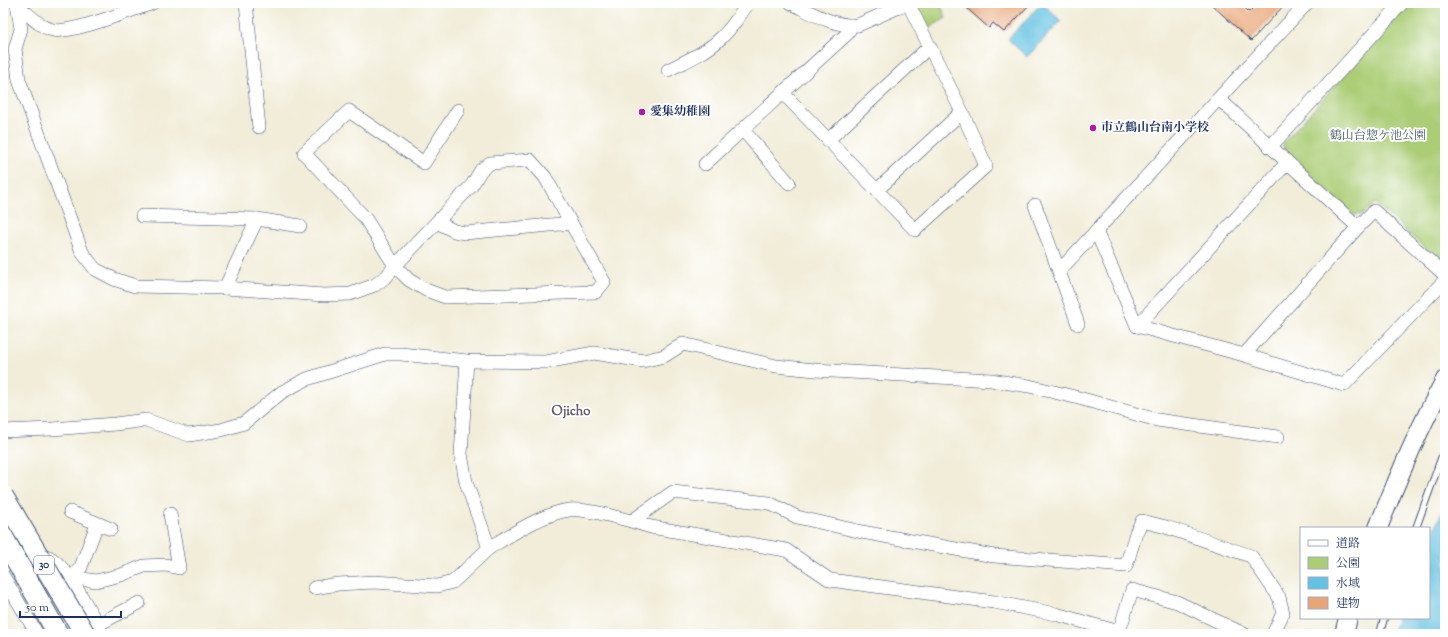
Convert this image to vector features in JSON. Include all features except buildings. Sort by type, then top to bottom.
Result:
[{"type":"main road","name":"30","points":[[3,496],[95,631]]},
{"type":"main road","name":"30","points":[[3,537],[58,634]]},
{"type":"street","points":[[17,5],[42,26],[54,31],[72,30],[153,3]]},
{"type":"street","points":[[246,3],[259,127]]},
{"type":"street","points":[[668,70],[702,52],[721,38],[738,19],[748,3]]},
{"type":"street","points":[[783,93],[915,230],[986,166],[962,112],[908,3],[858,25],[851,25],[835,23],[791,3]]},
{"type":"street","points":[[1060,270],[1307,3]]},
{"type":"street","points":[[1270,148],[1402,3]]},
{"type":"street","points":[[17,5],[21,29],[16,49],[19,80],[82,252],[95,269],[114,279],[135,286],[225,288],[324,295],[350,294],[376,285],[387,276],[395,266],[472,185],[481,170],[490,163],[530,160],[545,178],[604,282],[596,292],[445,297],[426,290],[409,280],[395,266],[365,218],[304,153],[349,111],[424,163],[458,110]]},
{"type":"street","points":[[705,164],[848,33],[851,25]]},
{"type":"street","points":[[828,140],[929,47]]},
{"type":"street","points":[[1218,99],[1358,227]]},
{"type":"street","points":[[877,190],[962,112]]},
{"type":"street","points":[[743,130],[789,183]]},
{"type":"street","points":[[1137,326],[1287,163]]},
{"type":"street","points":[[1035,204],[1060,270],[1078,324]]},
{"type":"street","points":[[1244,355],[1374,211],[1445,275]]},
{"type":"street","points":[[142,216],[256,219],[300,226]]},
{"type":"street","points":[[225,288],[256,219]]},
{"type":"street","points":[[438,222],[454,231],[465,233],[571,223]]},
{"type":"street","points":[[1096,231],[1137,326]]},
{"type":"street","points":[[1137,326],[1344,384],[1445,280]]},
{"type":"street","points":[[3,430],[52,429],[146,420],[190,435],[222,430],[244,423],[282,392],[307,379],[385,354],[401,354],[467,361],[546,362],[594,353],[643,361],[664,356],[683,344],[776,366],[815,370],[991,380],[1029,386],[1079,398],[1157,420],[1278,438]]},
{"type":"street","points":[[467,361],[461,454],[466,482],[489,548]]},
{"type":"street","points":[[1378,527],[1395,483],[1426,416],[1445,380]]},
{"type":"street","points":[[632,521],[673,492],[769,503],[797,517],[862,532],[994,556],[1126,566],[1136,533],[1142,521],[1166,527],[1251,556],[1279,597],[1283,613],[1273,634]]},
{"type":"street","points":[[314,588],[338,584],[374,582],[436,586],[453,582],[489,548],[524,527],[553,515],[570,510],[632,521],[651,527],[786,550],[830,580],[994,602],[1056,614],[1119,632],[1132,590],[1177,602],[1244,634]]},
{"type":"street","points":[[70,512],[111,529]]},
{"type":"street","points":[[71,579],[96,581],[121,575],[144,566],[166,565],[179,568],[170,514]]},
{"type":"street","points":[[71,579],[81,567],[97,524]]},
{"type":"street","points":[[3,566],[29,556],[46,556],[60,566],[71,579],[95,631],[139,602]]},
{"type":"street","points":[[3,576],[37,634]]},
{"type":"street","points":[[1344,634],[1348,619]]},
{"type":"lane","points":[[1416,527],[1443,453]]},
{"type":"lane","points":[[1380,634],[1384,619]]},
{"type":"green space","points":[[927,3],[940,3],[946,18],[927,29],[917,9]]},
{"type":"green space","name":"鶴山台惣ケ池公園","points":[[1410,3],[1445,3],[1445,266],[1375,203],[1363,214],[1354,215],[1284,151],[1283,143]]},
{"type":"water","points":[[1042,3],[1061,21],[1027,57],[1008,39]]},
{"type":"water","points":[[1445,504],[1445,634],[1392,634],[1398,619],[1430,619],[1430,541]]},
{"type":"place","name":"愛集幼稚園","points":[[642,112]]},
{"type":"place","name":"市立鶴山台南小学校","points":[[1093,128]]},
{"type":"district","name":"Ojicho","points":[[571,412]]}]
